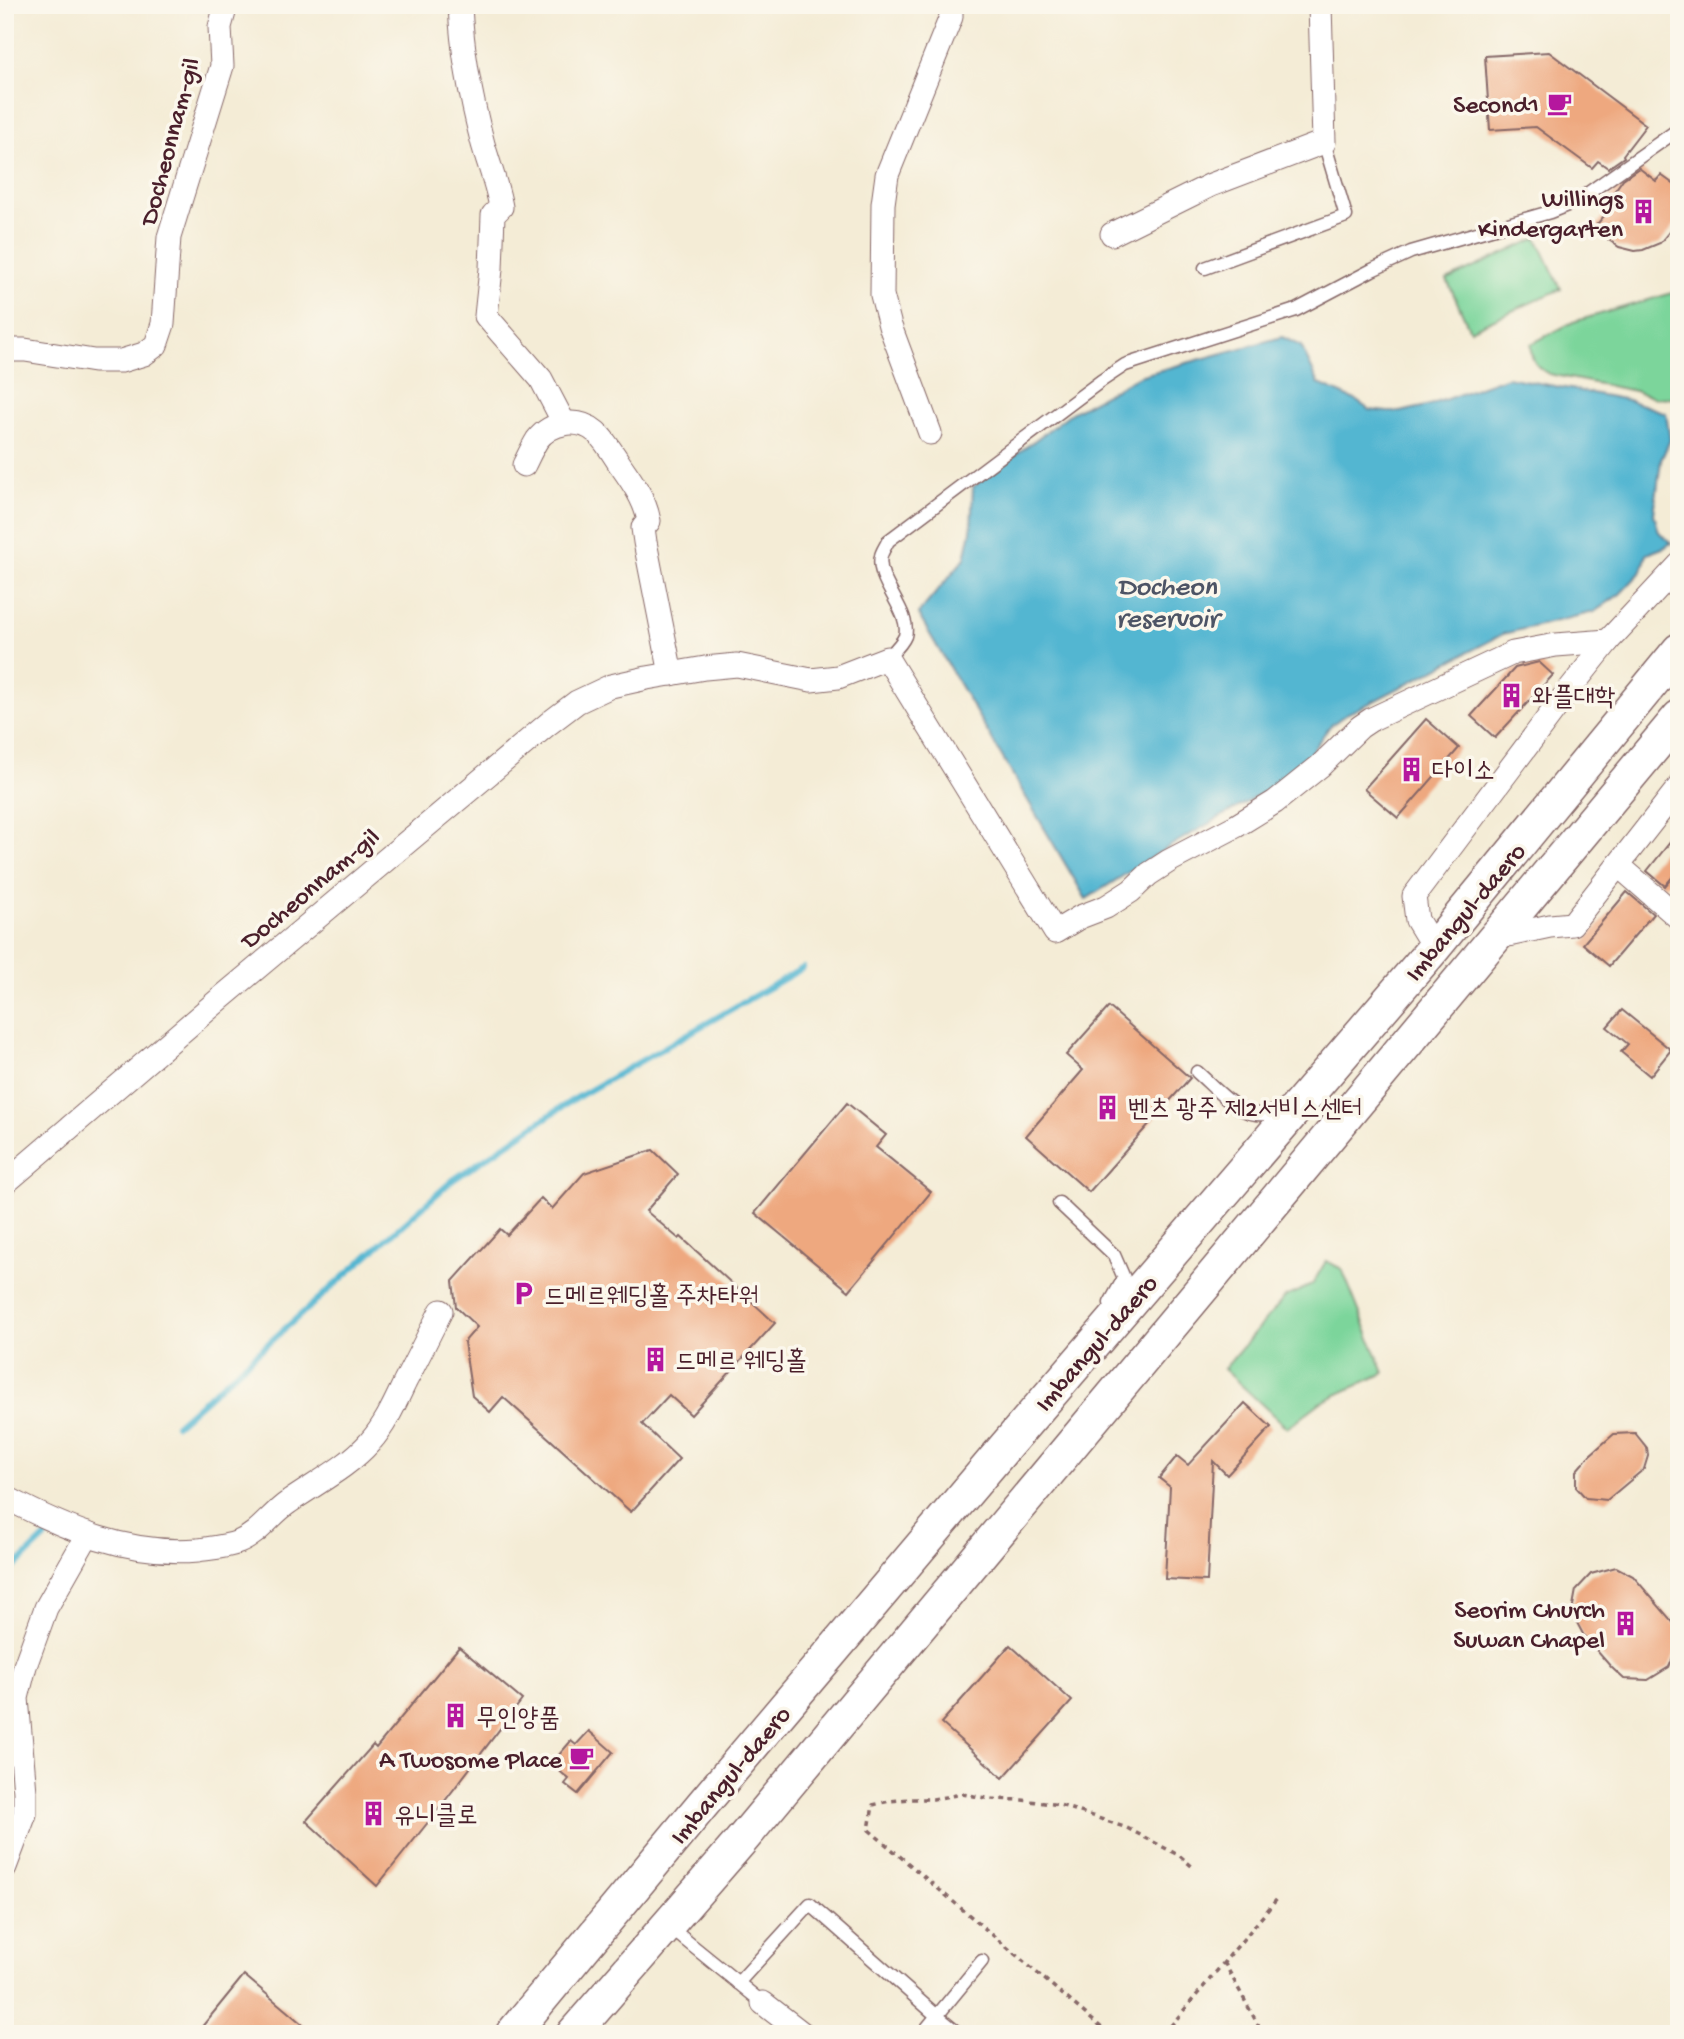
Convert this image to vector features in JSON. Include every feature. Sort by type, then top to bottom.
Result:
[{"type":"main road","name":"Imbangul-daero","points":[[512,2034],[1084,1354],[1434,948],[1679,650]]},
{"type":"main road","name":"Imbangul-daero","points":[[573,2034],[748,1832],[1679,717]]},
{"type":"street","name":"Docheonnam-gil","points":[[5,350],[25,350],[94,361],[121,361],[144,354],[156,345],[163,324],[169,237],[222,66],[220,27],[226,5]]},
{"type":"street","points":[[460,5],[468,80],[501,207],[493,215],[486,316],[541,379],[564,423]]},
{"type":"street","points":[[930,433],[890,326],[882,295],[883,204],[887,175],[951,18],[951,5]]},
{"type":"street","points":[[1112,234],[1211,185],[1324,142],[1320,5]]},
{"type":"street","points":[[524,465],[539,438],[564,423],[575,423],[589,427],[598,434],[626,473],[647,507],[649,521],[643,528],[645,542],[671,674]]},
{"type":"street","points":[[1434,948],[1417,920],[1414,896],[1608,641],[1679,565]]},
{"type":"street","points":[[887,658],[1055,932],[1131,891],[1149,874],[1169,861],[1276,802],[1372,719],[1513,653],[1556,645],[1608,641]]},
{"type":"street","name":"Docheonnam-gil","points":[[5,1183],[242,980],[577,702],[611,686],[705,668],[737,665],[811,680],[838,677],[887,658]]},
{"type":"street","points":[[1494,938],[1572,924],[1679,787]]},
{"type":"street","points":[[1618,865],[1679,918]]},
{"type":"street","points":[[5,1496],[46,1518],[113,1543],[182,1551],[222,1548],[242,1541],[264,1525],[273,1513],[346,1463],[369,1443],[386,1421],[441,1311]]},
{"type":"street","points":[[5,1867],[25,1814],[17,1698],[25,1666],[46,1608],[88,1534]]},
{"type":"street","points":[[763,2003],[803,2034]]},
{"type":"lane","points":[[887,658],[906,634],[903,618],[880,566],[881,555],[888,541],[1101,381],[1125,365],[1296,310],[1411,252],[1550,212],[1577,201],[1679,129]]},
{"type":"lane","points":[[1205,268],[1346,216],[1324,142]]},
{"type":"lane","points":[[1197,1072],[1237,1108],[1256,1115],[1274,1112],[1331,1068]]},
{"type":"lane","points":[[1059,1203],[1114,1255],[1124,1278],[1118,1292],[1102,1314],[1084,1354]]},
{"type":"lane","points":[[738,1983],[810,1904],[959,2034]]},
{"type":"lane","points":[[667,1926],[763,2003]]},
{"type":"lane","points":[[922,2034],[982,1961]]},
{"type":"path","points":[[1109,2034],[869,1830],[873,1805],[910,1798],[933,1799],[962,1794],[1060,1805],[1127,1828],[1180,1856],[1195,1869]]},
{"type":"path","points":[[1164,2034],[1277,1899]]},
{"type":"path","points":[[1224,1962],[1263,2034]]},
{"type":"green space","points":[[1537,238],[1561,289],[1470,330],[1447,280]]},
{"type":"green space","points":[[1679,291],[1679,397],[1655,398],[1635,391],[1549,374],[1537,366],[1533,359],[1531,344],[1573,322]]},
{"type":"green space","points":[[1326,1261],[1342,1269],[1384,1373],[1321,1402],[1287,1428],[1224,1369],[1285,1297],[1312,1285]]},
{"type":"water","name":"Docheon reservoir","points":[[1282,337],[1301,346],[1319,384],[1370,410],[1401,412],[1430,405],[1507,377],[1628,400],[1666,413],[1670,440],[1661,460],[1654,514],[1659,532],[1671,543],[1647,554],[1642,571],[1620,594],[1594,612],[1503,634],[1346,714],[1330,726],[1299,769],[1272,788],[1175,843],[1086,899],[918,614],[965,558],[971,531],[973,487],[1071,413],[1139,376]]},
{"type":"building","points":[[1549,52],[1646,125],[1624,157],[1608,168],[1598,161],[1592,168],[1536,127],[1490,130],[1485,56]]},
{"type":"building","name":"Willings Kindergarten","points":[[1639,168],[1656,181],[1661,175],[1679,188],[1679,220],[1660,243],[1635,251],[1619,247],[1593,229],[1614,204],[1609,199],[1623,179]]},
{"type":"building","name":"와플대학","points":[[1539,662],[1553,675],[1495,738],[1471,716],[1515,668]]},
{"type":"building","name":"다이소","points":[[1426,719],[1459,748],[1398,818],[1364,789]]},
{"type":"building","points":[[1679,831],[1679,869],[1665,886],[1647,871]]},
{"type":"building","points":[[1627,892],[1653,914],[1609,966],[1583,944]]},
{"type":"building","name":"벤츠 광주 제2서비스센터","points":[[1109,1007],[1190,1078],[1089,1192],[1026,1136],[1083,1070],[1066,1055]]},
{"type":"building","points":[[1622,1010],[1671,1050],[1650,1076],[1621,1052],[1628,1044],[1607,1027]]},
{"type":"building","points":[[847,1103],[886,1135],[876,1147],[931,1192],[849,1291],[755,1213]]},
{"type":"building","points":[[653,1150],[678,1174],[646,1211],[679,1239],[681,1237],[775,1323],[691,1415],[669,1395],[642,1424],[679,1459],[631,1512],[503,1397],[490,1412],[472,1396],[464,1342],[477,1327],[456,1307],[453,1281],[500,1229],[507,1235],[541,1198],[552,1209],[584,1173]]},
{"type":"building","points":[[1245,1403],[1271,1427],[1227,1475],[1213,1461],[1207,1581],[1165,1579],[1170,1487],[1159,1478],[1177,1456],[1188,1465]]},
{"type":"building","points":[[1635,1433],[1647,1448],[1648,1456],[1644,1469],[1607,1500],[1586,1498],[1576,1487],[1576,1471],[1614,1434]]},
{"type":"building","name":"Seorim Church Suwan Chapel","points":[[1616,1567],[1633,1576],[1677,1627],[1677,1649],[1669,1667],[1648,1680],[1624,1679],[1584,1636],[1575,1619],[1573,1606],[1576,1590],[1591,1574]]},
{"type":"building","points":[[1010,1645],[1072,1701],[1003,1778],[941,1723]]},
{"type":"building","points":[[459,1647],[522,1700],[377,1886],[306,1821],[373,1745],[376,1748]]},
{"type":"building","name":"A Twosome Place","points":[[589,1731],[613,1752],[578,1794],[565,1784],[569,1779],[551,1764],[571,1741],[576,1745]]},
{"type":"building","points":[[244,1975],[314,2034],[196,2034]]},
{"type":"waterway","points":[[176,1425],[453,1180],[571,1101],[803,968]]},
{"type":"waterway","points":[[5,1576],[47,1536]]},
{"type":"place","name":"Second1","points":[[1559,103]]},
{"type":"place","name":"Willings Kindergarten","points":[[1643,212]]},
{"type":"place","name":"와플대학","points":[[1512,695]]},
{"type":"place","name":"다이소","points":[[1412,769]]},
{"type":"place","name":"벤츠 광주 제2서비스센터","points":[[1108,1107]]},
{"type":"place","name":"드메르웨딩홀 주차타워","points":[[524,1294]]},
{"type":"place","name":"드메르 웨딩홀","points":[[655,1359]]},
{"type":"place","name":"Seorim Church Suwan Chapel","points":[[1625,1623]]},
{"type":"place","name":"무인양품","points":[[456,1716]]},
{"type":"place","name":"A Twosome Place","points":[[582,1758]]},
{"type":"place","name":"유니클로","points":[[374,1814]]}]
